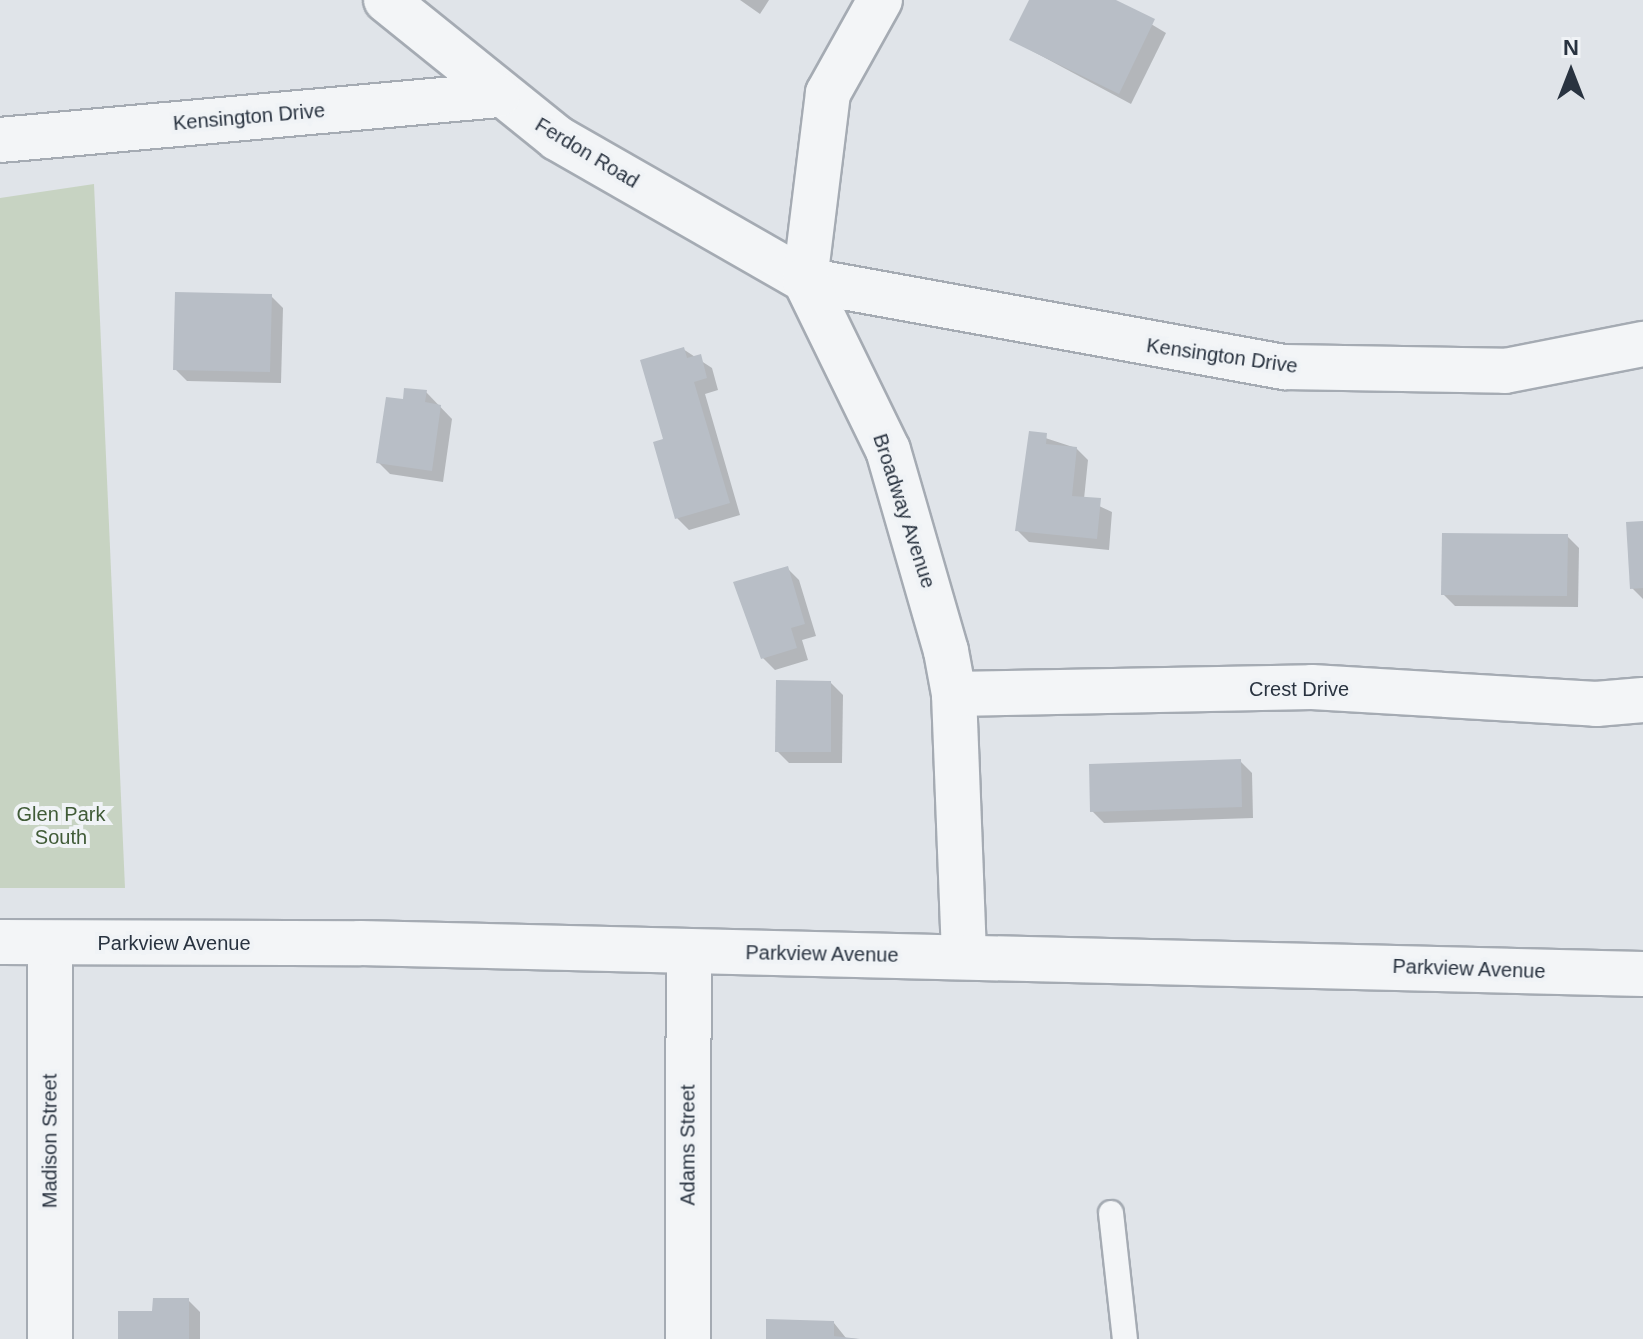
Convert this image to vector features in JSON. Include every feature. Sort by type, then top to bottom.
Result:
[{"type":"street","name":"Ferdon Road","points":[[386,0],[498,95],[557,138],[805,280]]},
{"type":"street","points":[[805,280],[814,164],[828,93],[880,0]]},
{"type":"street","name":"Kensington Drive","points":[[0,140],[498,95]]},
{"type":"street","name":"Kensington Drive","points":[[805,280],[1285,367],[1505,371],[1643,344]]},
{"type":"street","name":"Broadway Avenue","points":[[805,280],[888,450],[954,694],[964,956]]},
{"type":"street","name":"Crest Drive","points":[[954,694],[1312,687],[1596,704],[1643,700]]},
{"type":"street","name":"Parkview Avenue","points":[[0,942],[964,956],[1643,974]]},
{"type":"street","name":"Madison Street","points":[[50,943],[50,1339]]},
{"type":"street","name":"Adams Street","points":[[688,1339],[689,952]]},
{"type":"lane","points":[[1111,1213],[1125,1339]]},
{"type":"green space","name":"Glen Park South","points":[[94,184],[125,888],[0,888],[0,198]]},
{"type":"building","points":[[1029,0],[1116,0],[1155,19],[1119,94],[1009,40]]},
{"type":"building","points":[[175,292],[272,294],[270,372],[173,370]]},
{"type":"building","points":[[684,347],[687,358],[701,354],[707,378],[694,382],[730,503],[675,519],[653,442],[663,439],[640,360]]},
{"type":"building","points":[[404,388],[427,390],[425,402],[441,405],[432,471],[376,463],[386,397],[403,399]]},
{"type":"building","points":[[1029,431],[1047,433],[1046,444],[1077,447],[1072,496],[1101,498],[1097,539],[1015,531]]},
{"type":"building","points":[[1643,521],[1643,588],[1630,589],[1626,522]]},
{"type":"building","points":[[1442,533],[1568,534],[1567,596],[1441,595]]},
{"type":"building","points":[[788,566],[805,624],[791,628],[797,648],[761,659],[733,582]]},
{"type":"building","points":[[776,680],[831,681],[831,752],[775,752]]},
{"type":"building","points":[[1241,759],[1242,807],[1090,812],[1089,764]]},
{"type":"building","points":[[153,1298],[189,1298],[189,1339],[118,1339],[118,1311],[152,1311]]},
{"type":"building","points":[[766,1319],[834,1321],[834,1336],[860,1339],[766,1339]]}]
